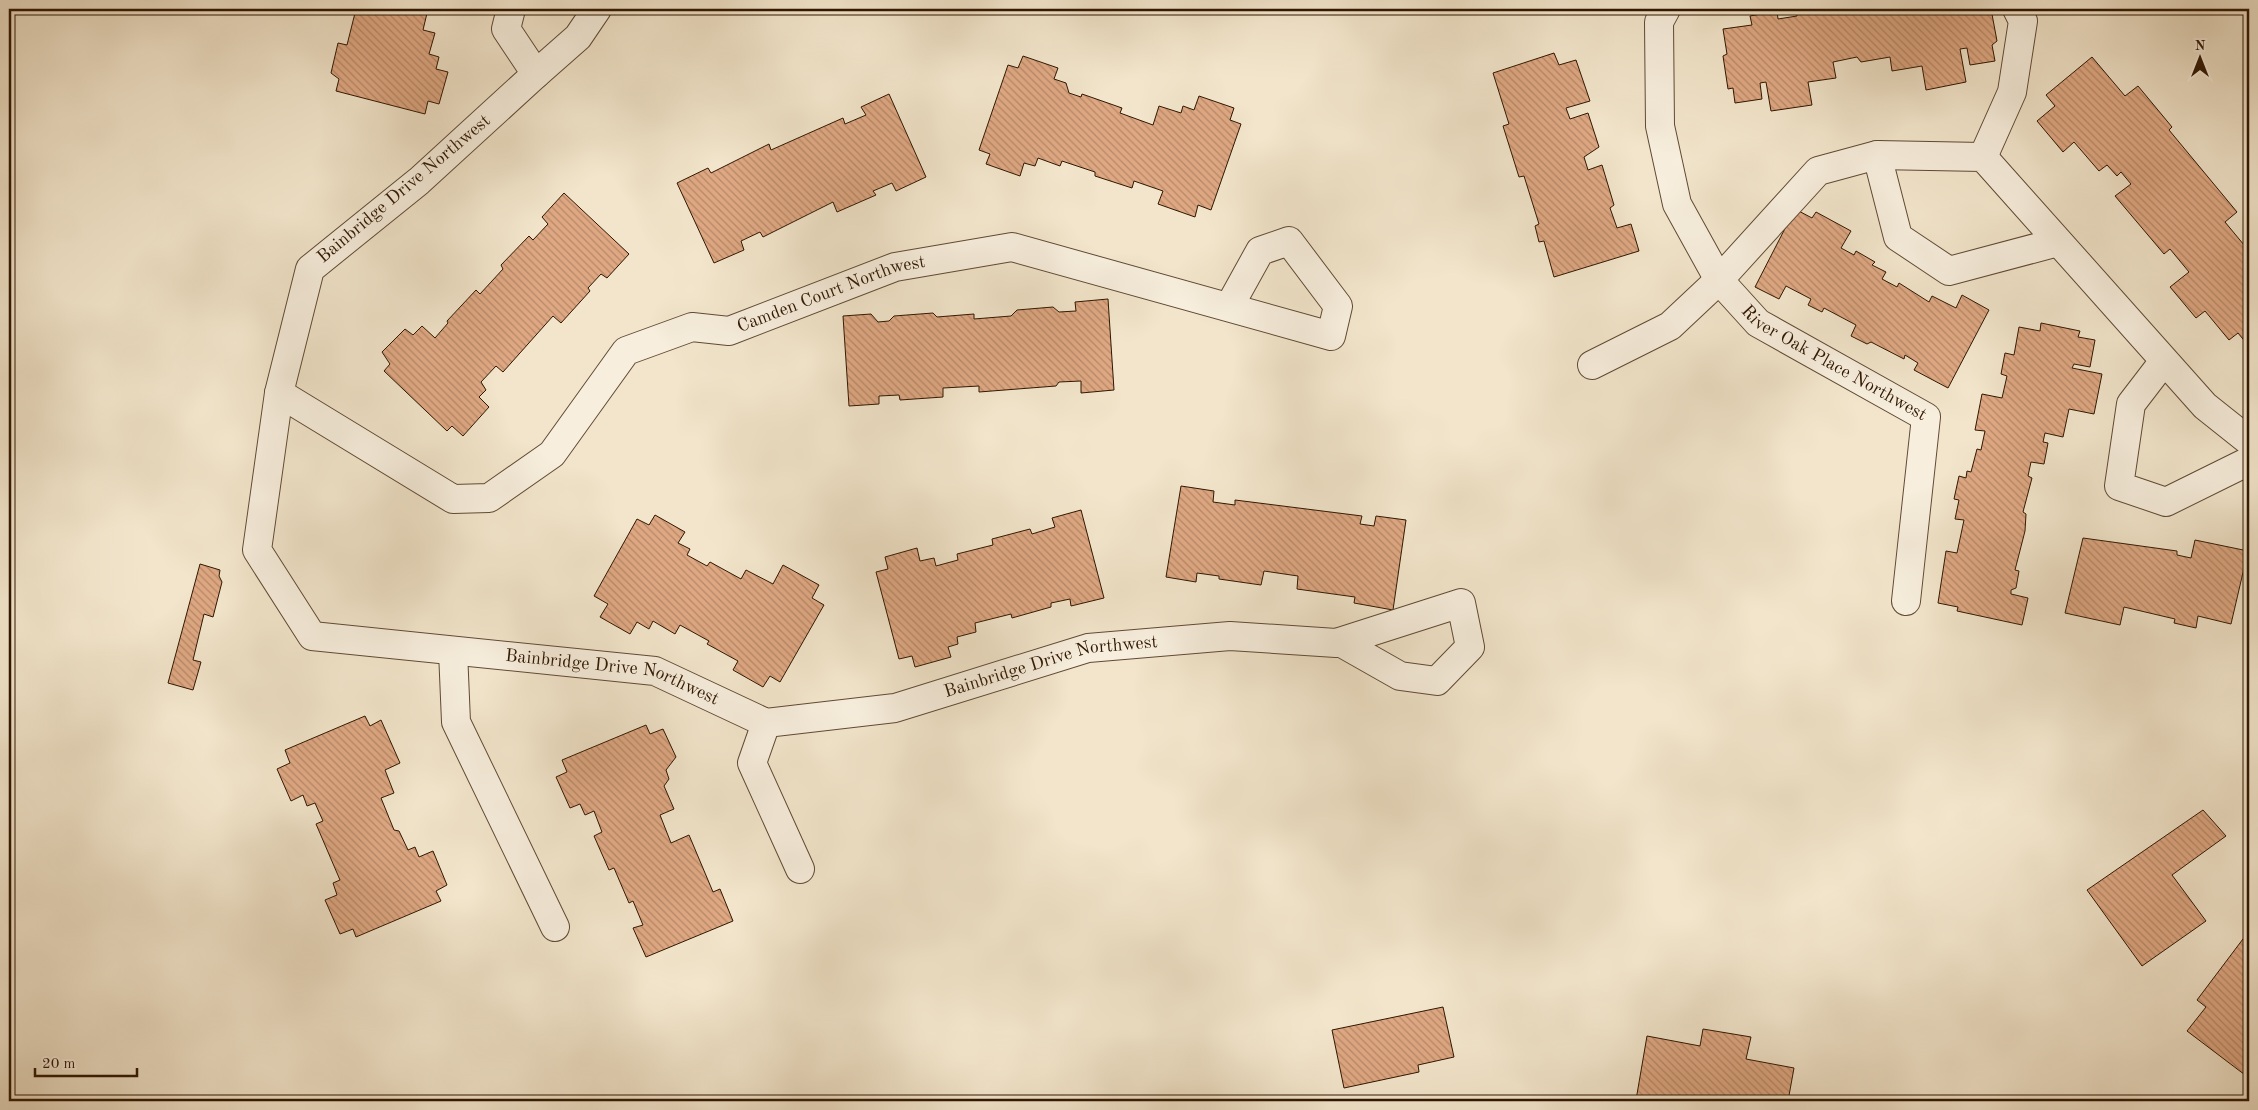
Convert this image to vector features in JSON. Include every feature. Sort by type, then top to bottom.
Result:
[{"type":"street","points":[[511,9],[506,29],[536,74]]},
{"type":"street","name":"Bainbridge Drive Northwest","points":[[597,9],[578,37],[420,181],[310,269],[279,393],[257,550],[312,636],[654,671],[766,723],[895,708],[1088,648],[1230,636],[1340,642]]},
{"type":"street","name":"River Oak Place Northwest","points":[[1666,9],[1659,22],[1660,126],[1678,204],[1719,280],[1758,323],[1926,417],[1906,601]]},
{"type":"street","points":[[1983,158],[2012,92],[2023,21],[2017,9]]},
{"type":"street","points":[[1877,155],[1898,237],[1949,271],[2058,242]]},
{"type":"street","points":[[1592,365],[1670,326],[1719,280],[1818,171],[1877,155],[1983,158],[2205,406],[2249,441]]},
{"type":"street","name":"Camden Court Northwest","points":[[279,393],[453,499],[489,498],[552,454],[626,351],[692,327],[729,331],[895,267],[1012,247],[1331,336],[1338,306],[1289,241],[1260,252],[1229,307]]},
{"type":"street","points":[[2164,361],[2131,404],[2119,486],[2166,502],[2249,461]]},
{"type":"street","points":[[453,651],[456,722],[555,927]]},
{"type":"street","points":[[766,723],[752,763],[800,869]]},
{"type":"building","points":[[356,9],[428,9],[423,30],[435,33],[429,54],[439,57],[436,69],[448,72],[439,104],[428,101],[425,114],[336,91],[339,79],[331,73],[338,43],[347,45]]},
{"type":"building","points":[[1796,9],[1991,9],[1997,41],[1992,45],[1995,61],[1970,65],[1967,48],[1960,49],[1966,82],[1926,90],[1922,66],[1892,71],[1890,57],[1861,62],[1857,57],[1833,62],[1836,78],[1808,82],[1812,105],[1771,111],[1766,82],[1760,83],[1762,99],[1735,103],[1733,88],[1728,89],[1723,56],[1727,54],[1723,29],[1752,25],[1750,16],[1777,11],[1778,19],[1797,16]]},
{"type":"building","points":[[1554,53],[1559,65],[1576,60],[1590,101],[1566,108],[1570,119],[1588,113],[1599,147],[1584,157],[1588,170],[1602,165],[1614,205],[1610,208],[1617,228],[1631,224],[1639,251],[1554,277],[1544,241],[1539,242],[1535,226],[1539,224],[1524,176],[1519,177],[1503,126],[1509,124],[1493,73]]},
{"type":"building","points":[[1023,56],[1058,68],[1054,79],[1066,83],[1069,93],[1081,97],[1082,94],[1122,108],[1120,113],[1153,125],[1159,106],[1181,113],[1183,106],[1194,110],[1199,96],[1234,108],[1230,120],[1241,124],[1211,210],[1198,205],[1195,217],[1158,204],[1163,191],[1134,181],[1132,188],[1095,176],[1095,172],[1062,161],[1060,166],[1038,158],[1035,166],[1024,163],[1020,176],[986,164],[990,154],[979,150],[1008,65],[1018,68]]},
{"type":"building","points":[[2092,57],[2125,96],[2138,86],[2172,127],[2169,130],[2237,212],[2225,222],[2249,251],[2249,343],[2247,344],[2238,333],[2229,340],[2205,311],[2196,318],[2170,287],[2189,272],[2170,249],[2164,254],[2115,196],[2131,184],[2121,172],[2117,176],[2107,165],[2099,171],[2074,142],[2063,152],[2037,121],[2055,106],[2046,95]]},
{"type":"building","points":[[889,94],[926,177],[896,191],[892,183],[873,191],[876,195],[837,212],[833,202],[763,237],[760,232],[741,241],[744,250],[714,263],[677,183],[708,168],[711,173],[769,144],[771,150],[843,118],[845,124],[866,115],[861,107]]},
{"type":"building","points":[[564,193],[629,254],[607,278],[601,274],[588,288],[590,291],[561,323],[553,316],[503,372],[496,366],[481,382],[486,390],[479,397],[489,407],[463,436],[452,426],[447,431],[384,371],[390,364],[382,352],[405,329],[413,335],[422,326],[435,338],[448,323],[447,321],[476,290],[480,294],[503,269],[501,265],[529,236],[533,240],[548,224],[542,217]]},
{"type":"building","points":[[1795,209],[1812,218],[1816,212],[1851,231],[1841,248],[1854,255],[1856,251],[1875,262],[1872,265],[1886,272],[1882,279],[1897,287],[1899,283],[1929,302],[1932,296],[1956,308],[1962,295],[1989,310],[1948,388],[1914,370],[1918,363],[1905,355],[1904,359],[1871,342],[1867,344],[1851,336],[1856,325],[1824,308],[1822,312],[1808,305],[1811,299],[1786,286],[1779,299],[1755,287]]},
{"type":"building","points":[[1108,299],[1114,390],[1081,393],[1081,381],[1059,382],[1056,386],[979,392],[979,386],[943,388],[943,397],[900,400],[899,395],[879,396],[879,404],[849,406],[843,316],[871,314],[878,322],[889,321],[894,316],[933,313],[937,317],[974,314],[974,319],[1011,316],[1017,310],[1053,307],[1059,312],[1076,311],[1075,302]]},
{"type":"building","points":[[2041,323],[2080,331],[2078,337],[2095,340],[2090,367],[2074,364],[2072,368],[2102,374],[2094,414],[2069,409],[2063,437],[2045,433],[2043,442],[2048,443],[2044,464],[2031,462],[2028,476],[2032,478],[2023,512],[2026,514],[2025,531],[2015,570],[2019,571],[2016,588],[2011,590],[2011,594],[2028,598],[2022,625],[1957,611],[1958,607],[1938,603],[1946,551],[1957,553],[1964,520],[1955,519],[1959,500],[1954,499],[1959,476],[1966,478],[1967,471],[1971,472],[1977,449],[1981,450],[1985,431],[1975,430],[1982,394],[2002,398],[2007,376],[2001,374],[2005,353],[2014,355],[2019,327],[2040,331]]},
{"type":"building","points":[[1181,486],[1214,491],[1213,502],[1235,505],[1235,500],[1362,516],[1360,524],[1374,526],[1376,516],[1406,520],[1393,610],[1354,603],[1355,597],[1297,589],[1298,576],[1264,571],[1261,585],[1219,579],[1219,576],[1197,573],[1196,582],[1166,577]]},
{"type":"building","points":[[1081,510],[1104,598],[1071,606],[1070,599],[1051,603],[1051,607],[1012,618],[1011,614],[975,623],[976,632],[957,637],[958,644],[948,647],[951,657],[915,667],[912,656],[899,659],[876,572],[888,569],[885,557],[917,548],[920,561],[934,558],[936,566],[958,560],[957,554],[993,545],[992,539],[1030,529],[1032,534],[1055,527],[1052,518]]},
{"type":"building","points":[[655,515],[685,532],[678,543],[690,549],[687,555],[707,566],[710,562],[741,579],[746,570],[773,584],[783,565],[819,585],[812,598],[824,605],[780,682],[770,676],[763,687],[733,670],[738,661],[707,644],[709,641],[680,625],[675,634],[653,621],[649,629],[637,622],[630,634],[600,617],[608,604],[594,596],[637,519],[649,525]]},
{"type":"building","points":[[2083,538],[2177,551],[2177,555],[2191,558],[2195,540],[2248,551],[2231,624],[2198,616],[2196,628],[2174,623],[2175,619],[2124,607],[2120,625],[2065,613]]},
{"type":"building","points":[[200,564],[220,570],[219,576],[222,582],[213,617],[204,614],[193,660],[201,662],[193,690],[168,683]]},
{"type":"building","points":[[365,716],[370,726],[381,720],[400,763],[385,770],[394,793],[381,798],[394,830],[399,831],[408,850],[415,847],[419,857],[433,851],[447,885],[436,891],[441,901],[356,937],[353,929],[340,934],[325,900],[337,895],[333,883],[340,880],[316,824],[323,821],[315,803],[307,806],[303,795],[291,801],[277,769],[290,763],[285,750]]},
{"type":"building","points":[[646,725],[650,734],[663,729],[676,757],[666,770],[669,779],[664,786],[674,809],[660,815],[671,843],[689,835],[713,892],[720,889],[733,921],[646,957],[633,928],[643,925],[633,901],[629,903],[614,868],[609,870],[594,836],[602,832],[594,811],[585,815],[580,804],[570,808],[556,777],[567,772],[562,760]]},
{"type":"building","points":[[2203,810],[2226,836],[2172,875],[2206,921],[2142,966],[2087,890]]},
{"type":"building","points":[[2249,931],[2249,1078],[2187,1031],[2206,1007],[2197,1000]]},
{"type":"building","points":[[1443,1007],[1454,1057],[1418,1065],[1419,1072],[1344,1088],[1332,1030]]},
{"type":"building","points":[[1703,1029],[1751,1037],[1746,1059],[1794,1068],[1788,1101],[1636,1100],[1647,1036],[1700,1046]]}]
